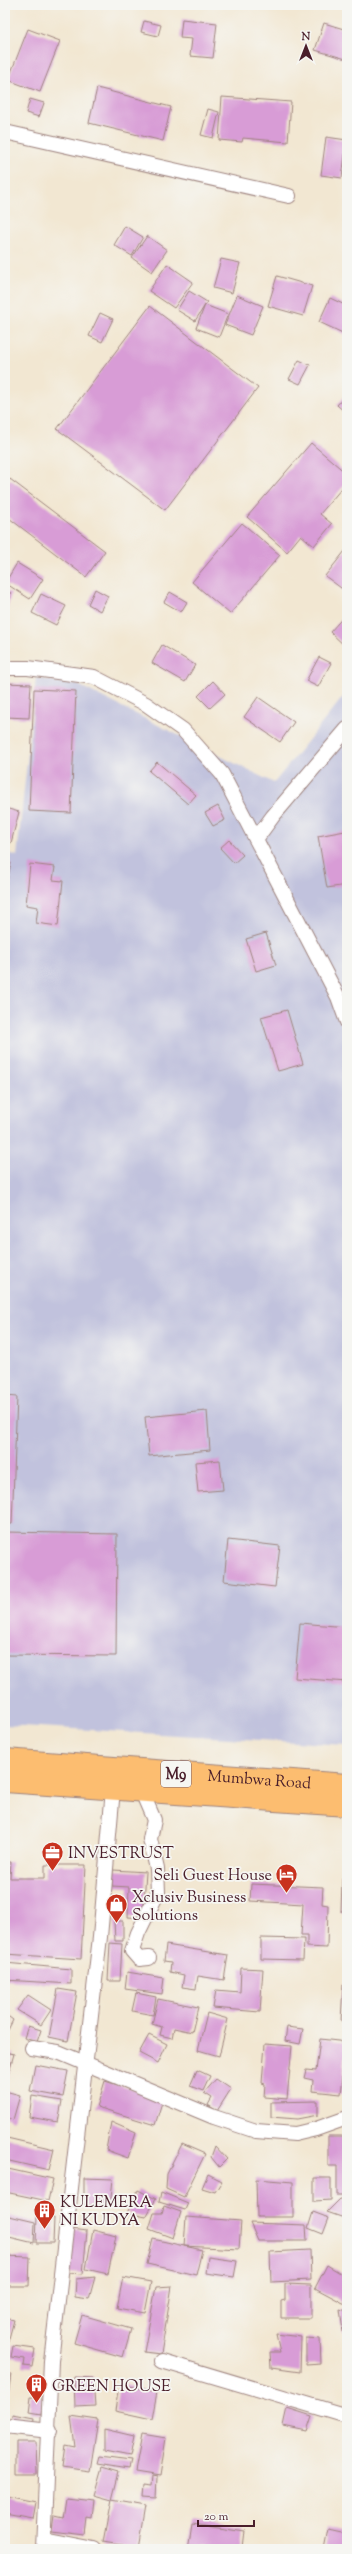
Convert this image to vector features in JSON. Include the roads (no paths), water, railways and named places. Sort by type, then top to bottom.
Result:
[{"type":"main road","name":"Mumbwa Road","points":[[5,1760],[347,1785]]},
{"type":"main road","name":"Mumbwa Road","points":[[5,1781],[142,1792],[347,1805]]},
{"type":"street","points":[[5,132],[289,196]]},
{"type":"street","points":[[5,668],[28,668],[94,677],[146,704],[183,730],[222,774],[338,997],[347,1022]]},
{"type":"street","points":[[256,839],[273,816],[347,729]]},
{"type":"street","points":[[95,2549],[44,2544],[50,2431],[51,2361],[100,1937],[113,1789]]},
{"type":"street","points":[[142,1792],[154,1820],[150,1840],[157,1869],[158,1892],[138,1933],[132,1951],[139,1959],[149,1958]]},
{"type":"street","points":[[32,2048],[58,2052],[85,2062],[214,2117],[256,2131],[295,2134],[316,2129],[347,2118]]},
{"type":"street","points":[[162,2361],[347,2416]]},
{"type":"street","points":[[5,2426],[50,2431]]},
{"type":"place","name":"INVESTRUST","points":[[52,1872]]},
{"type":"place","name":"Seli Guest House","points":[[287,1894]]},
{"type":"place","name":"Xclusiv Business Solutions","points":[[116,1924]]},
{"type":"place","name":"KULEMERA NI KUDYA","points":[[45,2230]]},
{"type":"place","name":"GREEN HOUSE","points":[[36,2404]]}]
